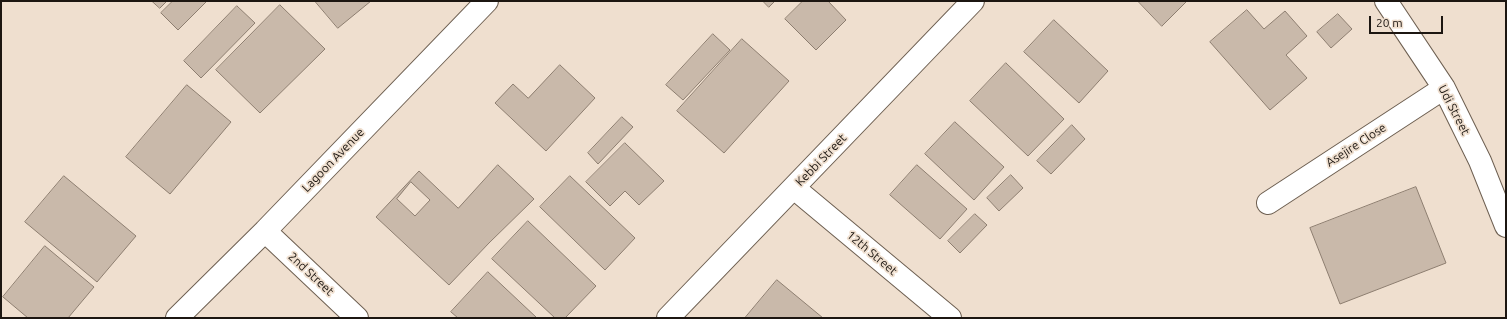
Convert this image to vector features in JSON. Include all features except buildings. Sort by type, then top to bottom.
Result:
[{"type":"street","name":"Lagoon Avenue","points":[[177,318],[265,231],[487,1]]},
{"type":"street","name":"Kebbi Street","points":[[668,318],[973,1]]},
{"type":"street","name":"Udi Street","points":[[1386,1],[1444,88],[1480,161],[1506,226]]},
{"type":"street","name":"Asejire Close","points":[[1268,203],[1444,88]]},
{"type":"street","name":"12th Street","points":[[794,188],[950,318]]},
{"type":"street","name":"2nd Street","points":[[265,231],[357,318]]}]
